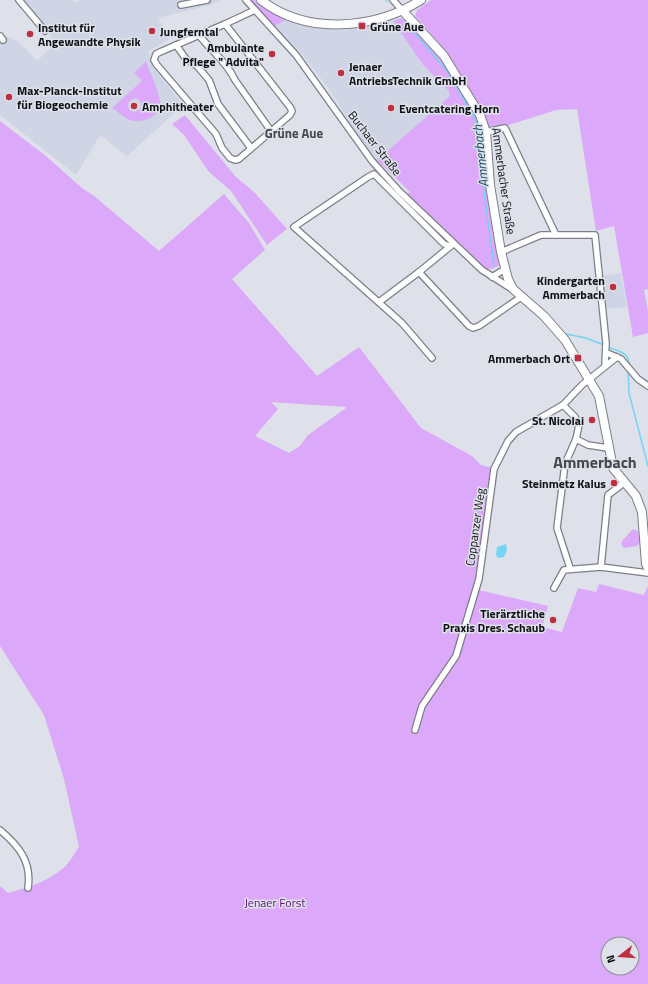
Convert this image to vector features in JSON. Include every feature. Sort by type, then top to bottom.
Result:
[{"type":"main road","points":[[261,0],[285,14],[327,24],[366,22],[402,10],[421,0]]},
{"type":"main road","name":"Ammerbacher Straße","points":[[402,10],[444,56],[476,108],[486,132],[490,185],[505,269],[513,289],[544,316],[562,336],[589,381],[594,385],[601,402],[608,448],[613,468],[636,496],[642,512],[646,564],[648,568]]},
{"type":"street","points":[[19,0],[45,31]]},
{"type":"street","points":[[181,5],[207,0]]},
{"type":"street","name":"Buchaer Straße","points":[[246,0],[296,55],[372,161],[399,191],[452,244],[482,270],[513,289]]},
{"type":"street","name":"Ammerbacher Straße","points":[[393,0],[402,10]]},
{"type":"street","points":[[225,24],[291,108],[290,115],[238,159],[230,158],[222,148],[216,134],[155,63],[154,59],[156,54],[255,10]]},
{"type":"street","points":[[199,35],[211,50],[221,58],[271,131]]},
{"type":"street","points":[[176,45],[186,59],[197,66],[209,80],[218,104],[251,148]]},
{"type":"street","name":"Ammerbacher Straße","points":[[486,132],[505,128],[556,235]]},
{"type":"street","name":"Buchaer Straße","points":[[379,302],[294,227],[368,176],[374,174],[444,244],[452,244]]},
{"type":"street","name":"Ammerbacher Straße","points":[[502,252],[541,235],[595,235],[606,349]]},
{"type":"street","points":[[432,358],[402,323],[379,302],[419,272],[452,244]]},
{"type":"street","points":[[492,277],[505,269]]},
{"type":"street","points":[[419,272],[469,326],[473,328],[479,326],[521,297]]},
{"type":"street","points":[[606,349],[617,357],[646,385],[648,390]]},
{"type":"street","points":[[605,366],[606,349]]},
{"type":"street","name":"Coppanzer Weg","points":[[415,730],[422,706],[456,656],[478,579],[496,463],[508,441],[516,432],[563,405],[605,366],[617,357]]},
{"type":"street","points":[[563,405],[579,425],[576,439],[565,464],[557,528],[557,533],[570,568]]},
{"type":"street","points":[[576,439],[588,445],[608,448]]},
{"type":"street","points":[[602,567],[608,495],[625,482]]},
{"type":"street","points":[[554,588],[564,570],[570,568],[602,567],[648,573]]},
{"type":"street","points":[[0,830],[26,860],[30,872],[28,888]]},
{"type":"shaded area","points":[[22,0],[72,0],[76,3],[80,0],[220,0],[210,5],[158,18],[170,39],[148,51],[153,67],[181,102],[181,107],[127,156],[100,135],[76,175],[0,115],[0,33],[19,42],[37,61],[55,44],[50,33],[23,4]]},
{"type":"shaded area","name":"Jenaer AntriebsTechnik GmbH","points":[[287,19],[312,28],[343,30],[393,21],[423,65],[449,91],[449,97],[377,160],[355,132],[330,90],[300,52],[275,26]]},
{"type":"shaded area","name":"Kindergarten Ammerbach","points":[[621,273],[627,307],[604,309],[602,276]]},
{"type":"green space","points":[[248,0],[255,0],[287,19],[275,26]]},
{"type":"green space","points":[[431,0],[648,0],[648,289],[644,290],[648,310],[648,333],[633,337],[614,226],[596,231],[577,109],[556,110],[496,129],[490,129],[465,80],[438,42],[415,16],[417,10]]},
{"type":"green space","points":[[401,18],[411,24],[437,54],[459,84],[485,133],[490,209],[500,265],[492,269],[484,269],[406,195],[410,192],[377,160],[449,97],[449,91],[423,65],[393,21]]},
{"type":"green space","points":[[146,61],[160,102],[157,112],[153,116],[148,119],[138,121],[128,119],[112,108],[142,81],[134,73]],"holes":[[[135,98],[139,100],[142,105],[141,109],[135,112],[129,110],[128,105],[129,101]]]},
{"type":"green space","points":[[185,115],[235,176],[255,193],[287,229],[267,245],[231,191],[209,172],[184,135],[172,124]]},
{"type":"green space","name":"Jenaer Forst","points":[[0,121],[46,156],[83,189],[93,195],[159,251],[224,194],[249,223],[265,250],[232,279],[317,376],[359,347],[421,428],[472,456],[481,465],[493,468],[479,570],[474,589],[548,606],[542,627],[562,632],[578,588],[596,592],[599,584],[644,595],[648,586],[648,984],[0,984],[0,886],[8,893],[29,887],[50,878],[65,867],[79,847],[64,779],[44,715],[0,646]],"holes":[[[271,402],[346,407],[308,435],[300,446],[289,453],[255,436],[278,409]]]},
{"type":"green space","points":[[633,529],[638,531],[640,542],[637,546],[624,548],[621,544],[622,541]]},
{"type":"water","points":[[506,544],[507,550],[504,557],[498,558],[496,555],[497,547]]},
{"type":"waterway","name":"Ammerbach","points":[[405,22],[448,72],[476,120],[481,138],[481,169],[494,266]]},
{"type":"waterway","name":"Ammerbach","points":[[566,334],[586,338],[604,345]]},
{"type":"waterway","name":"Ammerbach","points":[[607,347],[619,351],[625,355],[628,358],[629,366]]},
{"type":"waterway","name":"Ammerbach","points":[[628,369],[629,393],[648,466]]},
{"type":"place","name":"Grüne Aue","points":[[362,26]]},
{"type":"place","name":"Jungferntal","points":[[152,31]]},
{"type":"place","name":"Institut für Angewandte Physik","points":[[30,34]]},
{"type":"place","name":"Ambulante Pflege \" Advita\"","points":[[272,54]]},
{"type":"place","name":"Jenaer AntriebsTechnik GmbH","points":[[341,73]]},
{"type":"place","name":"Max-Planck-Institut für Biogeochemie","points":[[9,97]]},
{"type":"place","name":"Amphitheater","points":[[134,106]]},
{"type":"place","name":"Eventcatering Horn","points":[[391,108]]},
{"type":"place","name":"Kindergarten Ammerbach","points":[[613,287]]},
{"type":"place","name":"Ammerbach Ort","points":[[578,358]]},
{"type":"place","name":"St. Nicolai","points":[[592,420]]},
{"type":"place","name":"Steinmetz Kalus","points":[[614,483]]},
{"type":"place","name":"Tierärztliche Praxis Dres. Schaub","points":[[553,620]]},
{"type":"district","name":"Grüne Aue","points":[[294,133]]},
{"type":"district","name":"Ammerbach","points":[[595,462]]}]
